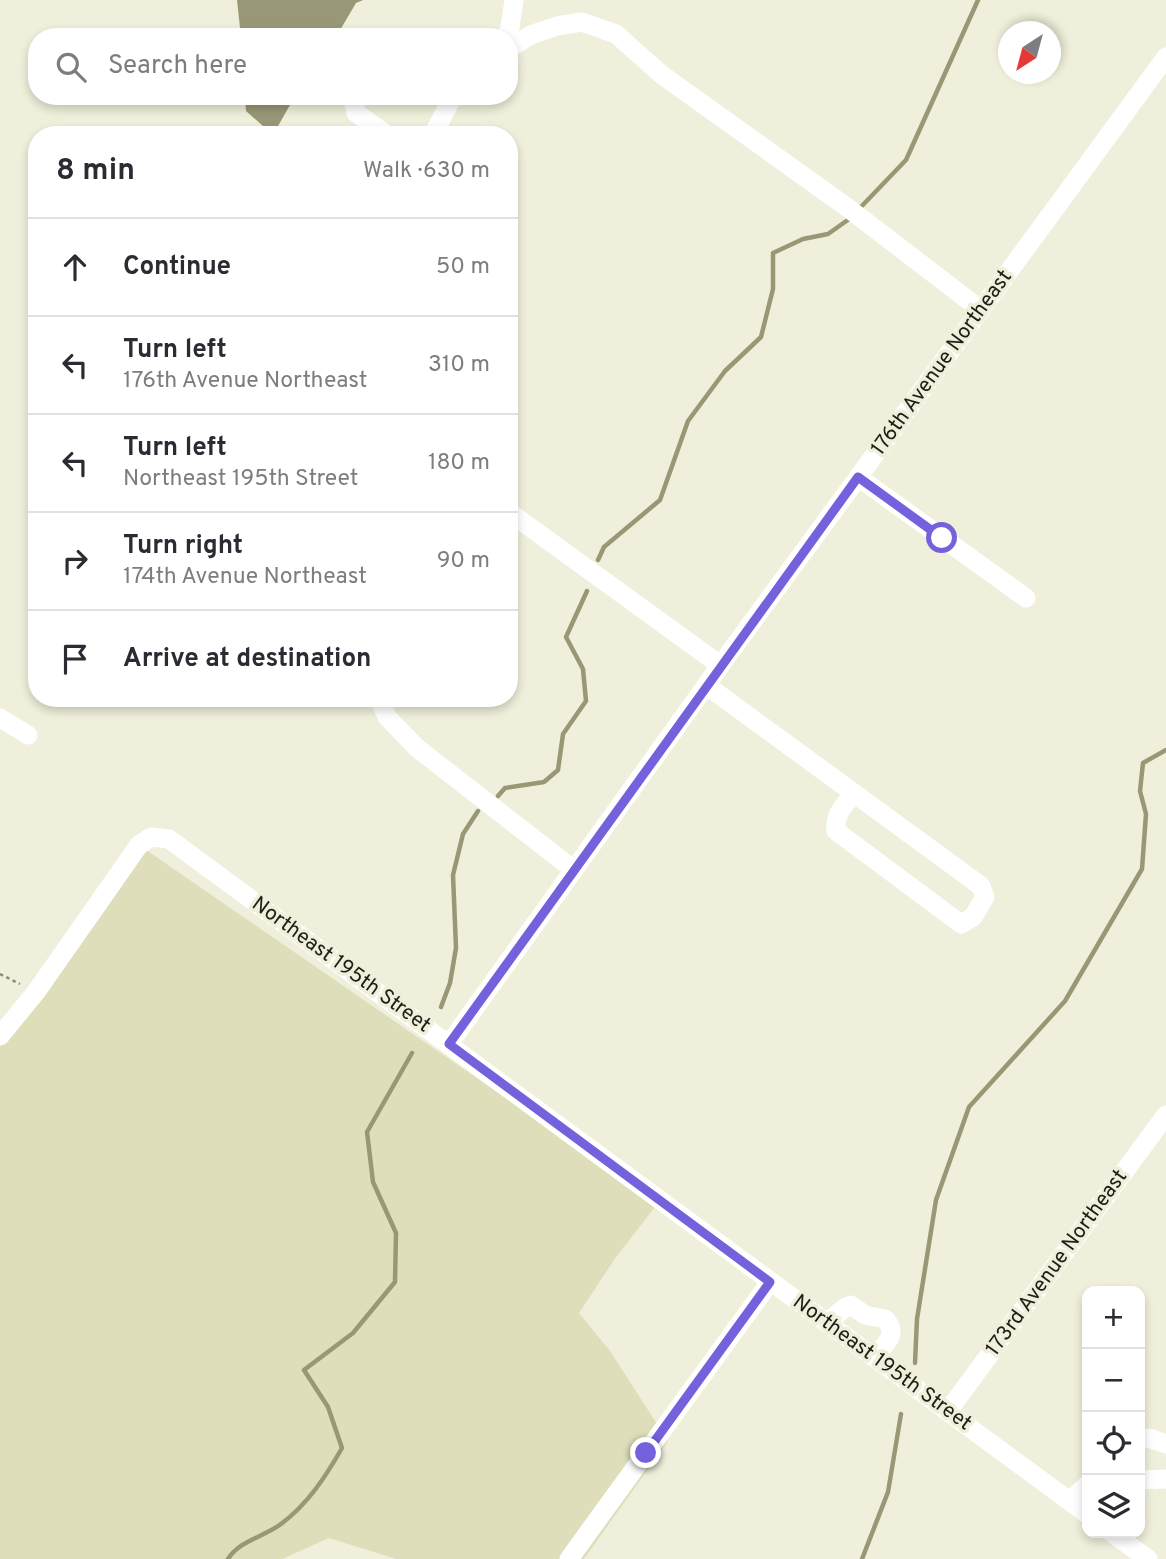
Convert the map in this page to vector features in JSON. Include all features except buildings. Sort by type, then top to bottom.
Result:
[{"type":"street","points":[[510,28],[514,0]]},
{"type":"street","points":[[518,43],[533,34],[557,26],[582,22],[616,34],[662,75],[848,208],[981,310]]},
{"type":"street","name":"176th Avenue Northeast","points":[[449,1044],[720,665],[1166,57]]},
{"type":"street","points":[[355,105],[356,113],[374,126]]},
{"type":"street","points":[[438,126],[448,105]]},
{"type":"street","points":[[858,477],[1026,598]]},
{"type":"street","points":[[518,519],[720,665]]},
{"type":"street","points":[[706,685],[981,886],[985,897],[974,917],[961,924],[836,831],[838,814],[855,794]]},
{"type":"street","points":[[383,707],[387,717],[416,748],[574,870]]},
{"type":"street","points":[[0,718],[28,736]]},
{"type":"street","name":"Northeast 195th Street","points":[[36,992],[139,845],[151,836],[169,839],[1082,1510]]},
{"type":"street","points":[[0,1036],[36,992]]},
{"type":"street","name":"173rd Avenue Northeast","points":[[948,1411],[1166,1115]]},
{"type":"street","points":[[569,1559],[770,1282]]},
{"type":"street","points":[[826,1323],[851,1306],[865,1315],[886,1318],[891,1328],[890,1341],[874,1357]]},
{"type":"street","points":[[1145,1438],[1166,1444]]},
{"type":"street","points":[[1145,1480],[1166,1479]]},
{"type":"street","points":[[1070,1501],[1082,1490]]},
{"type":"street","points":[[1119,1538],[1148,1559]]},
{"type":"path","points":[[0,974],[36,992]]},
{"type":"green space","points":[[139,845],[658,1203],[616,1257],[579,1313],[610,1351],[668,1441],[584,1559],[396,1559],[329,1538],[282,1559],[0,1559],[0,1036]]},
{"type":"shaded area","points":[[237,0],[363,0],[356,3],[341,28],[240,28]]},
{"type":"shaded area","points":[[246,105],[290,105],[278,126],[263,126],[246,111]]},
{"type":"waterway","points":[[858,210],[906,160],[978,0]]},
{"type":"waterway","points":[[598,560],[604,547],[660,500],[688,421],[725,371],[761,337],[773,289],[773,253],[803,239],[828,234],[852,217]]},
{"type":"waterway","points":[[498,796],[505,788],[544,782],[558,770],[563,734],[586,701],[583,669],[566,637],[587,591]]},
{"type":"waterway","points":[[915,1363],[917,1319],[936,1200],[969,1107],[1065,1001],[1142,869],[1146,814],[1140,791],[1143,763],[1166,750]]},
{"type":"waterway","points":[[441,1007],[450,983],[456,948],[453,875],[463,834],[478,811]]},
{"type":"waterway","points":[[228,1559],[239,1547],[274,1528],[300,1508],[323,1479],[342,1448],[328,1407],[304,1370],[353,1333],[395,1282],[396,1233],[373,1182],[367,1132],[412,1053]]},
{"type":"waterway","points":[[862,1559],[888,1492],[901,1414]]},
{"type":"route","points":[[646,1453],[770,1282],[449,1044],[858,477],[942,538]]}]
